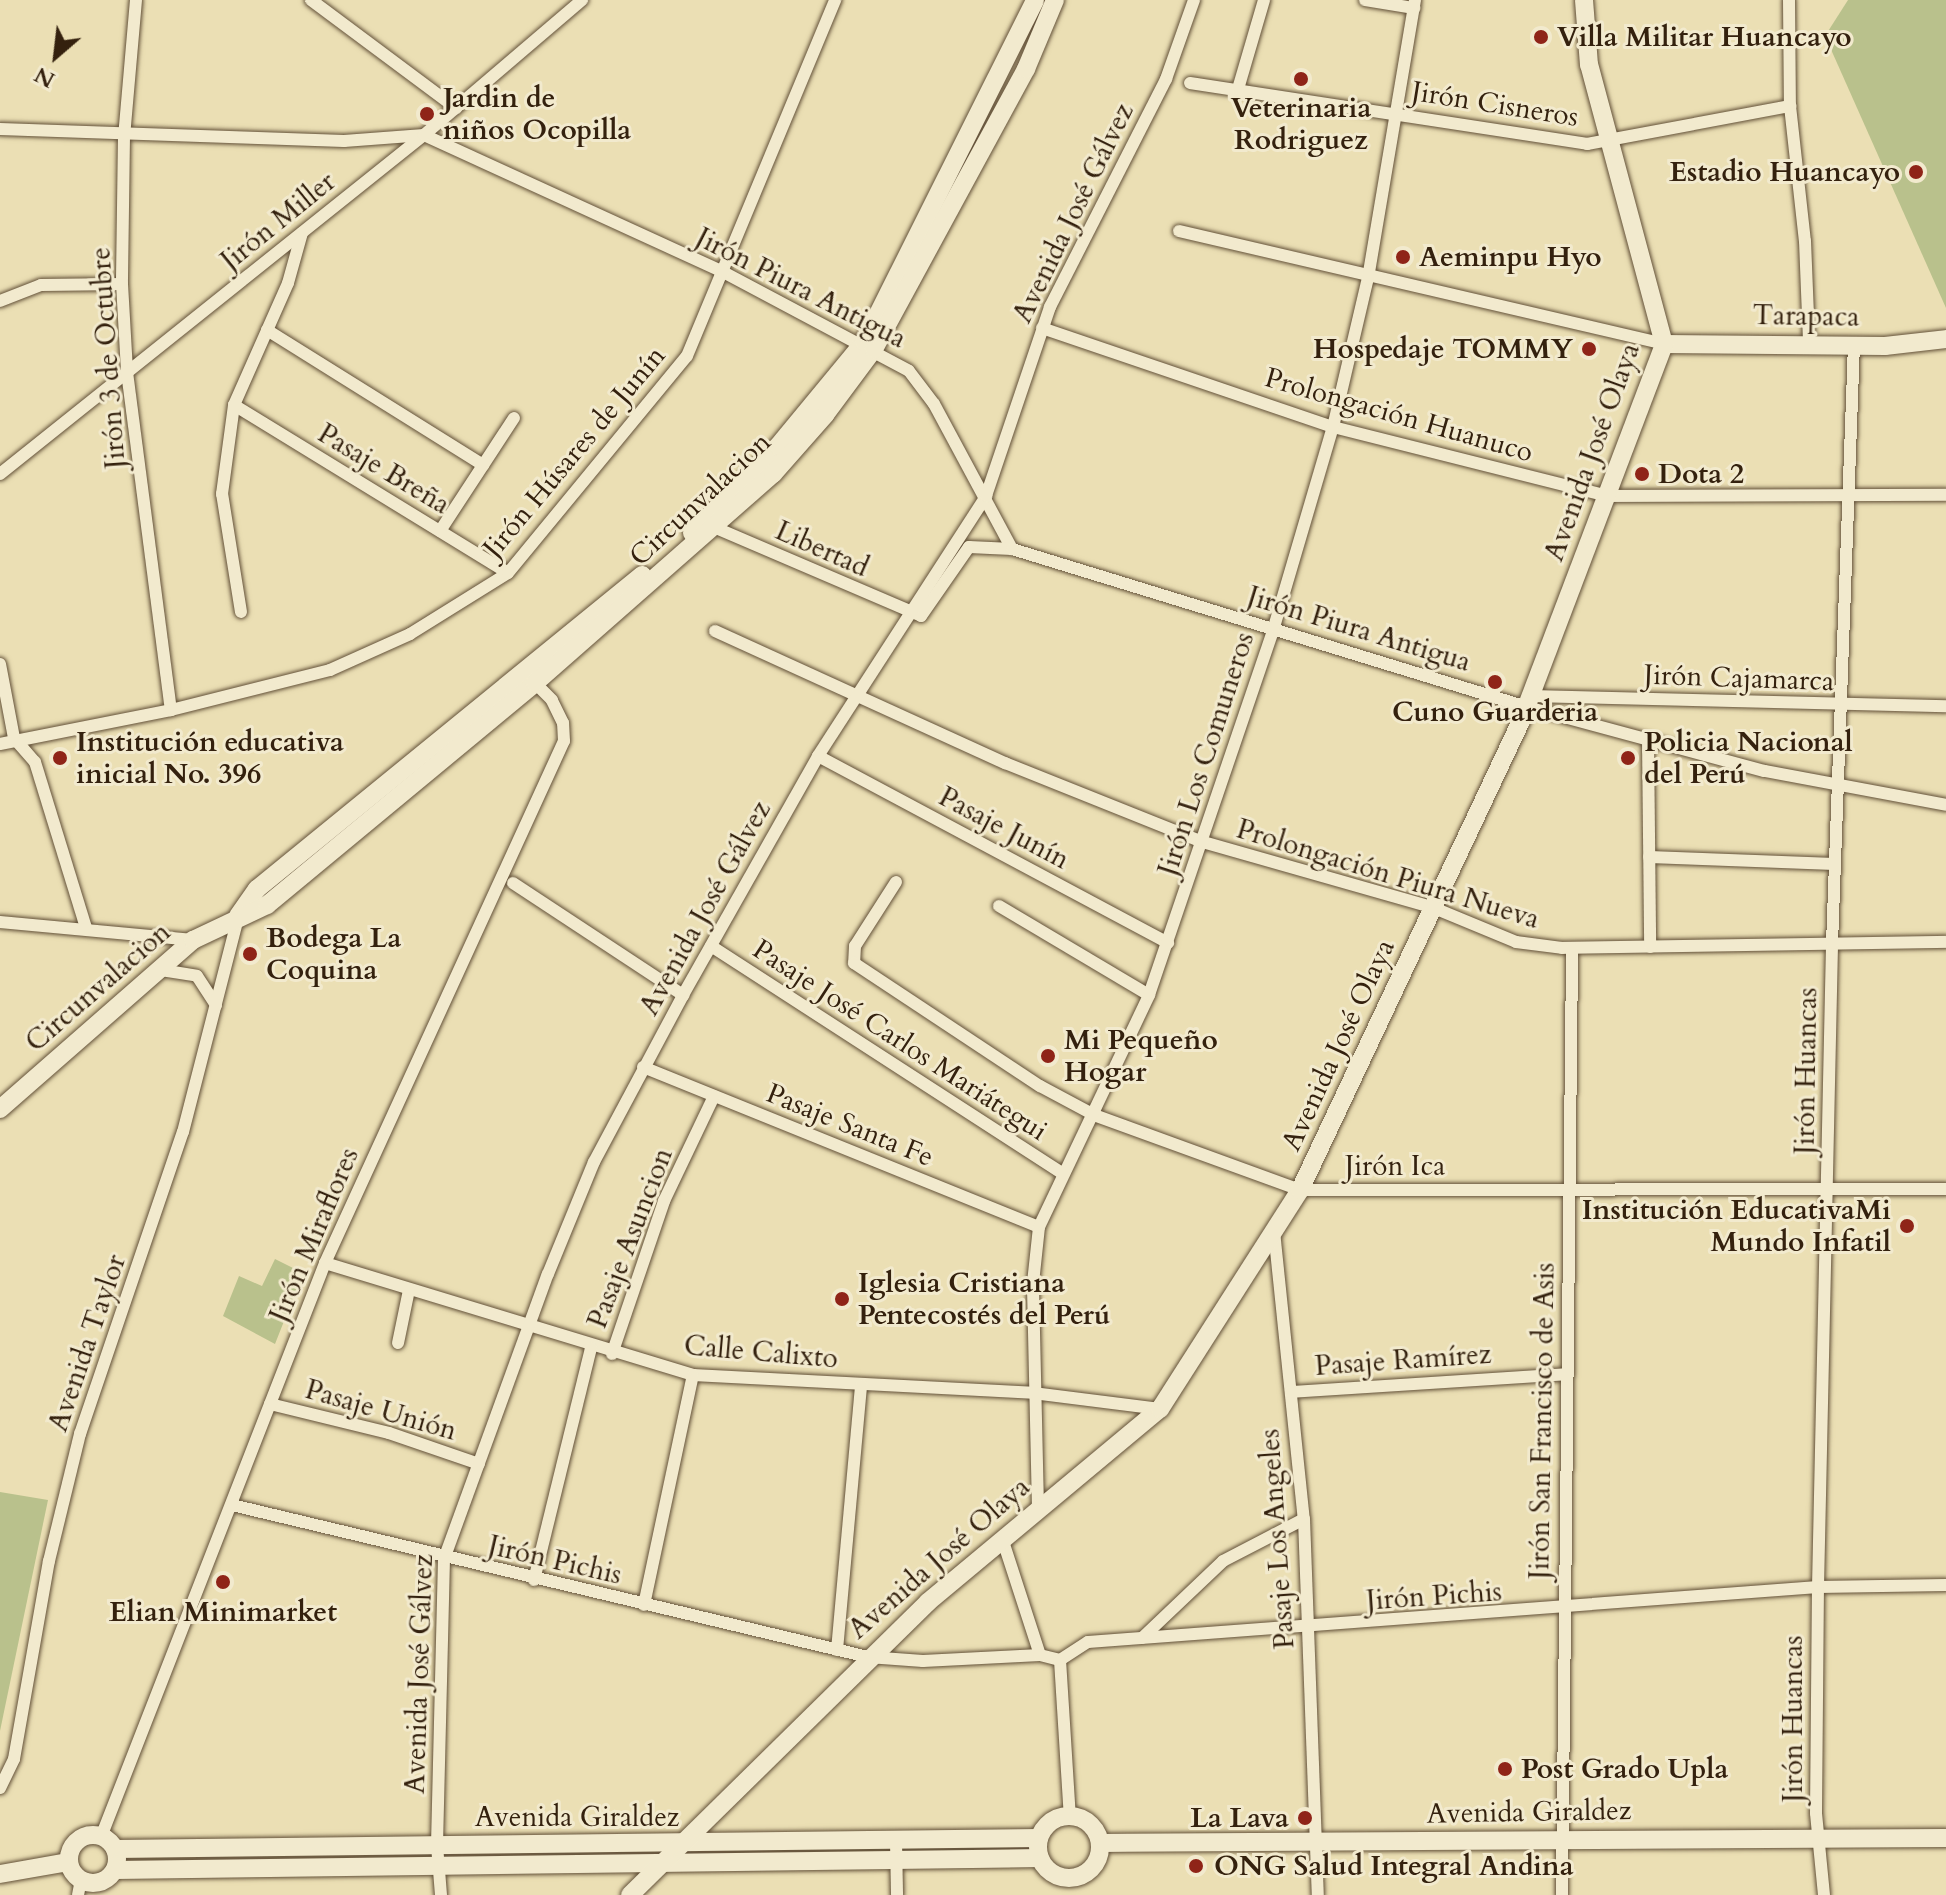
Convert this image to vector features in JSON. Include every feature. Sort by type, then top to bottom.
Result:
[{"type":"street","name":"Jirón 3 de Octubre","points":[[136,0],[124,136],[122,284],[127,372],[171,710]]},
{"type":"street","points":[[311,0],[456,108]]},
{"type":"street","name":"Jirón Miller","points":[[0,474],[424,135],[582,0]]},
{"type":"street","name":"Jirón Húsares de Junín","points":[[0,744],[14,738],[171,710],[330,670],[410,634],[508,573],[687,356],[725,273],[835,0]]},
{"type":"street","name":"Circunvalacion","points":[[0,1109],[193,940],[238,916],[267,905],[705,522],[778,446],[869,346],[1035,0]]},
{"type":"street","name":"Circunvalacion","points":[[530,677],[716,528],[825,415],[869,346],[1026,69],[1055,0]]},
{"type":"street","name":"Avenida José Gálvez","points":[[441,1895],[438,1854],[444,1559],[529,1325],[594,1162],[643,1067],[818,756],[986,496],[1042,328],[1166,79],[1194,0]]},
{"type":"street","points":[[1238,89],[1264,0]]},
{"type":"street","points":[[1365,0],[1415,4]]},
{"type":"street","name":"Avenida José Olaya","points":[[630,1895],[645,1887],[676,1845],[868,1657],[1002,1538],[1160,1409],[1300,1190],[1529,701],[1664,344],[1589,65],[1584,0]]},
{"type":"street","points":[[1789,0],[1790,106],[1805,241],[1809,342]]},
{"type":"street","name":"Jirón Los Comuneros","points":[[1038,1508],[1033,1393],[1039,1227],[1149,995],[1274,627],[1333,427],[1368,278],[1399,113],[1415,4]]},
{"type":"street","name":"Jirón Cisneros","points":[[1190,83],[1587,144],[1790,106]]},
{"type":"street","name":"Jirón Piura Antigua","points":[[0,129],[124,136],[344,141],[424,135],[725,273],[869,346],[909,371],[986,496],[1012,549],[1648,739],[1765,771],[1946,805]]},
{"type":"street","points":[[1179,231],[1368,278],[1664,344]]},
{"type":"street","points":[[241,612],[222,494],[234,405],[299,254],[302,233]]},
{"type":"street","points":[[0,301],[41,285],[122,284]]},
{"type":"street","name":"Prolongación Huanuco","points":[[1042,328],[1333,427],[1607,496],[1946,495]]},
{"type":"street","points":[[267,330],[483,465]]},
{"type":"street","name":"Tarapaca","points":[[1664,344],[1854,344],[1946,339]]},
{"type":"street","name":"Jirón Huancas","points":[[1824,1895],[1818,1840],[1818,1587],[1832,944],[1854,344]]},
{"type":"street","name":"Pasaje Breña","points":[[234,405],[508,573]]},
{"type":"street","points":[[440,531],[514,418]]},
{"type":"street","name":"Libertad","points":[[716,528],[910,612]]},
{"type":"street","points":[[910,612],[921,616],[969,547],[1012,549]]},
{"type":"street","name":"Prolongación Piura Nueva","points":[[715,631],[858,693],[1005,763],[1203,842],[1434,908],[1516,942],[1572,948],[1946,942]]},
{"type":"street","points":[[0,664],[14,738],[35,762],[86,928]]},
{"type":"street","name":"Jirón Miraflores","points":[[108,1843],[325,1263],[564,741],[563,723],[530,677]]},
{"type":"street","name":"Jirón Cajamarca","points":[[1529,701],[1946,706]]},
{"type":"street","points":[[1648,739],[1650,947]]},
{"type":"street","name":"Pasaje Junín","points":[[818,756],[1168,943]]},
{"type":"street","points":[[1649,857],[1835,864]]},
{"type":"street","name":"Jirón Ica","points":[[896,882],[855,946],[854,963],[1040,1086],[1094,1115],[1300,1190],[1946,1189]]},
{"type":"street","points":[[513,883],[683,995]]},
{"type":"street","points":[[999,906],[1149,995]]},
{"type":"street","name":"Avenida Taylor","points":[[0,1788],[14,1759],[49,1561],[80,1434],[183,1132],[238,916]]},
{"type":"street","points":[[0,922],[193,940]]},
{"type":"street","name":"Pasaje José Carlos Mariátegui","points":[[711,946],[1063,1174]]},
{"type":"street","name":"Jirón San Francisco de Asis","points":[[1562,1895],[1572,948]]},
{"type":"street","points":[[161,970],[197,976],[216,1005]]},
{"type":"street","name":"Pasaje Santa Fe","points":[[643,1067],[1039,1227]]},
{"type":"street","name":"Pasaje Asuncion","points":[[612,1354],[664,1201],[714,1096]]},
{"type":"street","name":"Pasaje Los Angeles","points":[[1274,1231],[1304,1519],[1318,1895]]},
{"type":"street","name":"Calle Calixto","points":[[325,1263],[529,1325],[591,1348],[693,1375],[1033,1393],[1160,1409]]},
{"type":"street","points":[[398,1343],[409,1290]]},
{"type":"street","points":[[534,1580],[591,1348]]},
{"type":"street","name":"Pasaje Ramírez","points":[[1291,1392],[1567,1374]]},
{"type":"street","points":[[644,1605],[693,1375]]},
{"type":"street","points":[[837,1650],[861,1385]]},
{"type":"street","name":"Pasaje Unión","points":[[270,1404],[389,1433],[479,1464]]},
{"type":"street","name":"Jirón Pichis","points":[[232,1505],[444,1559],[868,1657],[923,1661],[1040,1655],[1060,1660],[1088,1642],[1564,1610],[1818,1587],[1946,1585]]},
{"type":"street","points":[[1142,1638],[1223,1561],[1304,1519]]},
{"type":"street","points":[[1002,1538],[1040,1655]]},
{"type":"street","points":[[1060,1660],[1070,1817]]},
{"type":"street","points":[[1070,1817],[1088,1824],[1106,1843],[1094,1865],[1075,1886],[1052,1873],[1040,1858],[1039,1838],[1051,1822],[1070,1817]]},
{"type":"street","name":"Avenida Giraldez","points":[[1106,1843],[1317,1845],[1563,1837],[1946,1838]]},
{"type":"street","name":"Avenida Giraldez","points":[[108,1843],[663,1862],[896,1850],[1039,1838]]},
{"type":"street","points":[[77,1842],[108,1843],[115,1870],[100,1882],[79,1887],[69,1862],[77,1842]]},
{"type":"street","name":"Avenida Giraldez","points":[[115,1870],[676,1845],[896,1850],[1040,1858]]},
{"type":"street","points":[[896,1850],[897,1895]]},
{"type":"street","points":[[0,1874],[69,1862]]},
{"type":"green space","name":"Estadio Huancayo","points":[[1848,0],[1946,0],[1946,308],[1825,36]]},
{"type":"green space","points":[[275,1259],[303,1273],[275,1344],[223,1316],[239,1276],[262,1286]]},
{"type":"green space","points":[[0,1492],[48,1500],[0,1731]]},
{"type":"place","name":"Villa Militar Huancayo","points":[[1541,37]]},
{"type":"place","name":"Veterinaria Rodriguez","points":[[1301,79]]},
{"type":"place","name":"Jardin de niños Ocopilla","points":[[427,114]]},
{"type":"place","name":"Estadio Huancayo","points":[[1916,172]]},
{"type":"place","name":"Aeminpu Hyo","points":[[1403,257]]},
{"type":"place","name":"Hospedaje TOMMY","points":[[1589,349]]},
{"type":"place","name":"Dota 2","points":[[1642,474]]},
{"type":"place","name":"Cuno Guarderia","points":[[1495,682]]},
{"type":"place","name":"Institución educativa inicial No. 396","points":[[60,758]]},
{"type":"place","name":"Policia Nacional del Perú","points":[[1628,758]]},
{"type":"place","name":"Bodega La Coquina","points":[[250,954]]},
{"type":"place","name":"Mi Pequeño Hogar","points":[[1048,1056]]},
{"type":"place","name":"Institución EducativaMi Mundo Infatil","points":[[1907,1226]]},
{"type":"place","name":"Iglesia Cristiana Pentecostés del Perú","points":[[842,1299]]},
{"type":"place","name":"Elian Minimarket","points":[[223,1582]]},
{"type":"place","name":"Post Grado Upla","points":[[1505,1769]]},
{"type":"place","name":"La Lava","points":[[1305,1818]]},
{"type":"place","name":"ONG Salud Integral Andina","points":[[1196,1866]]}]
